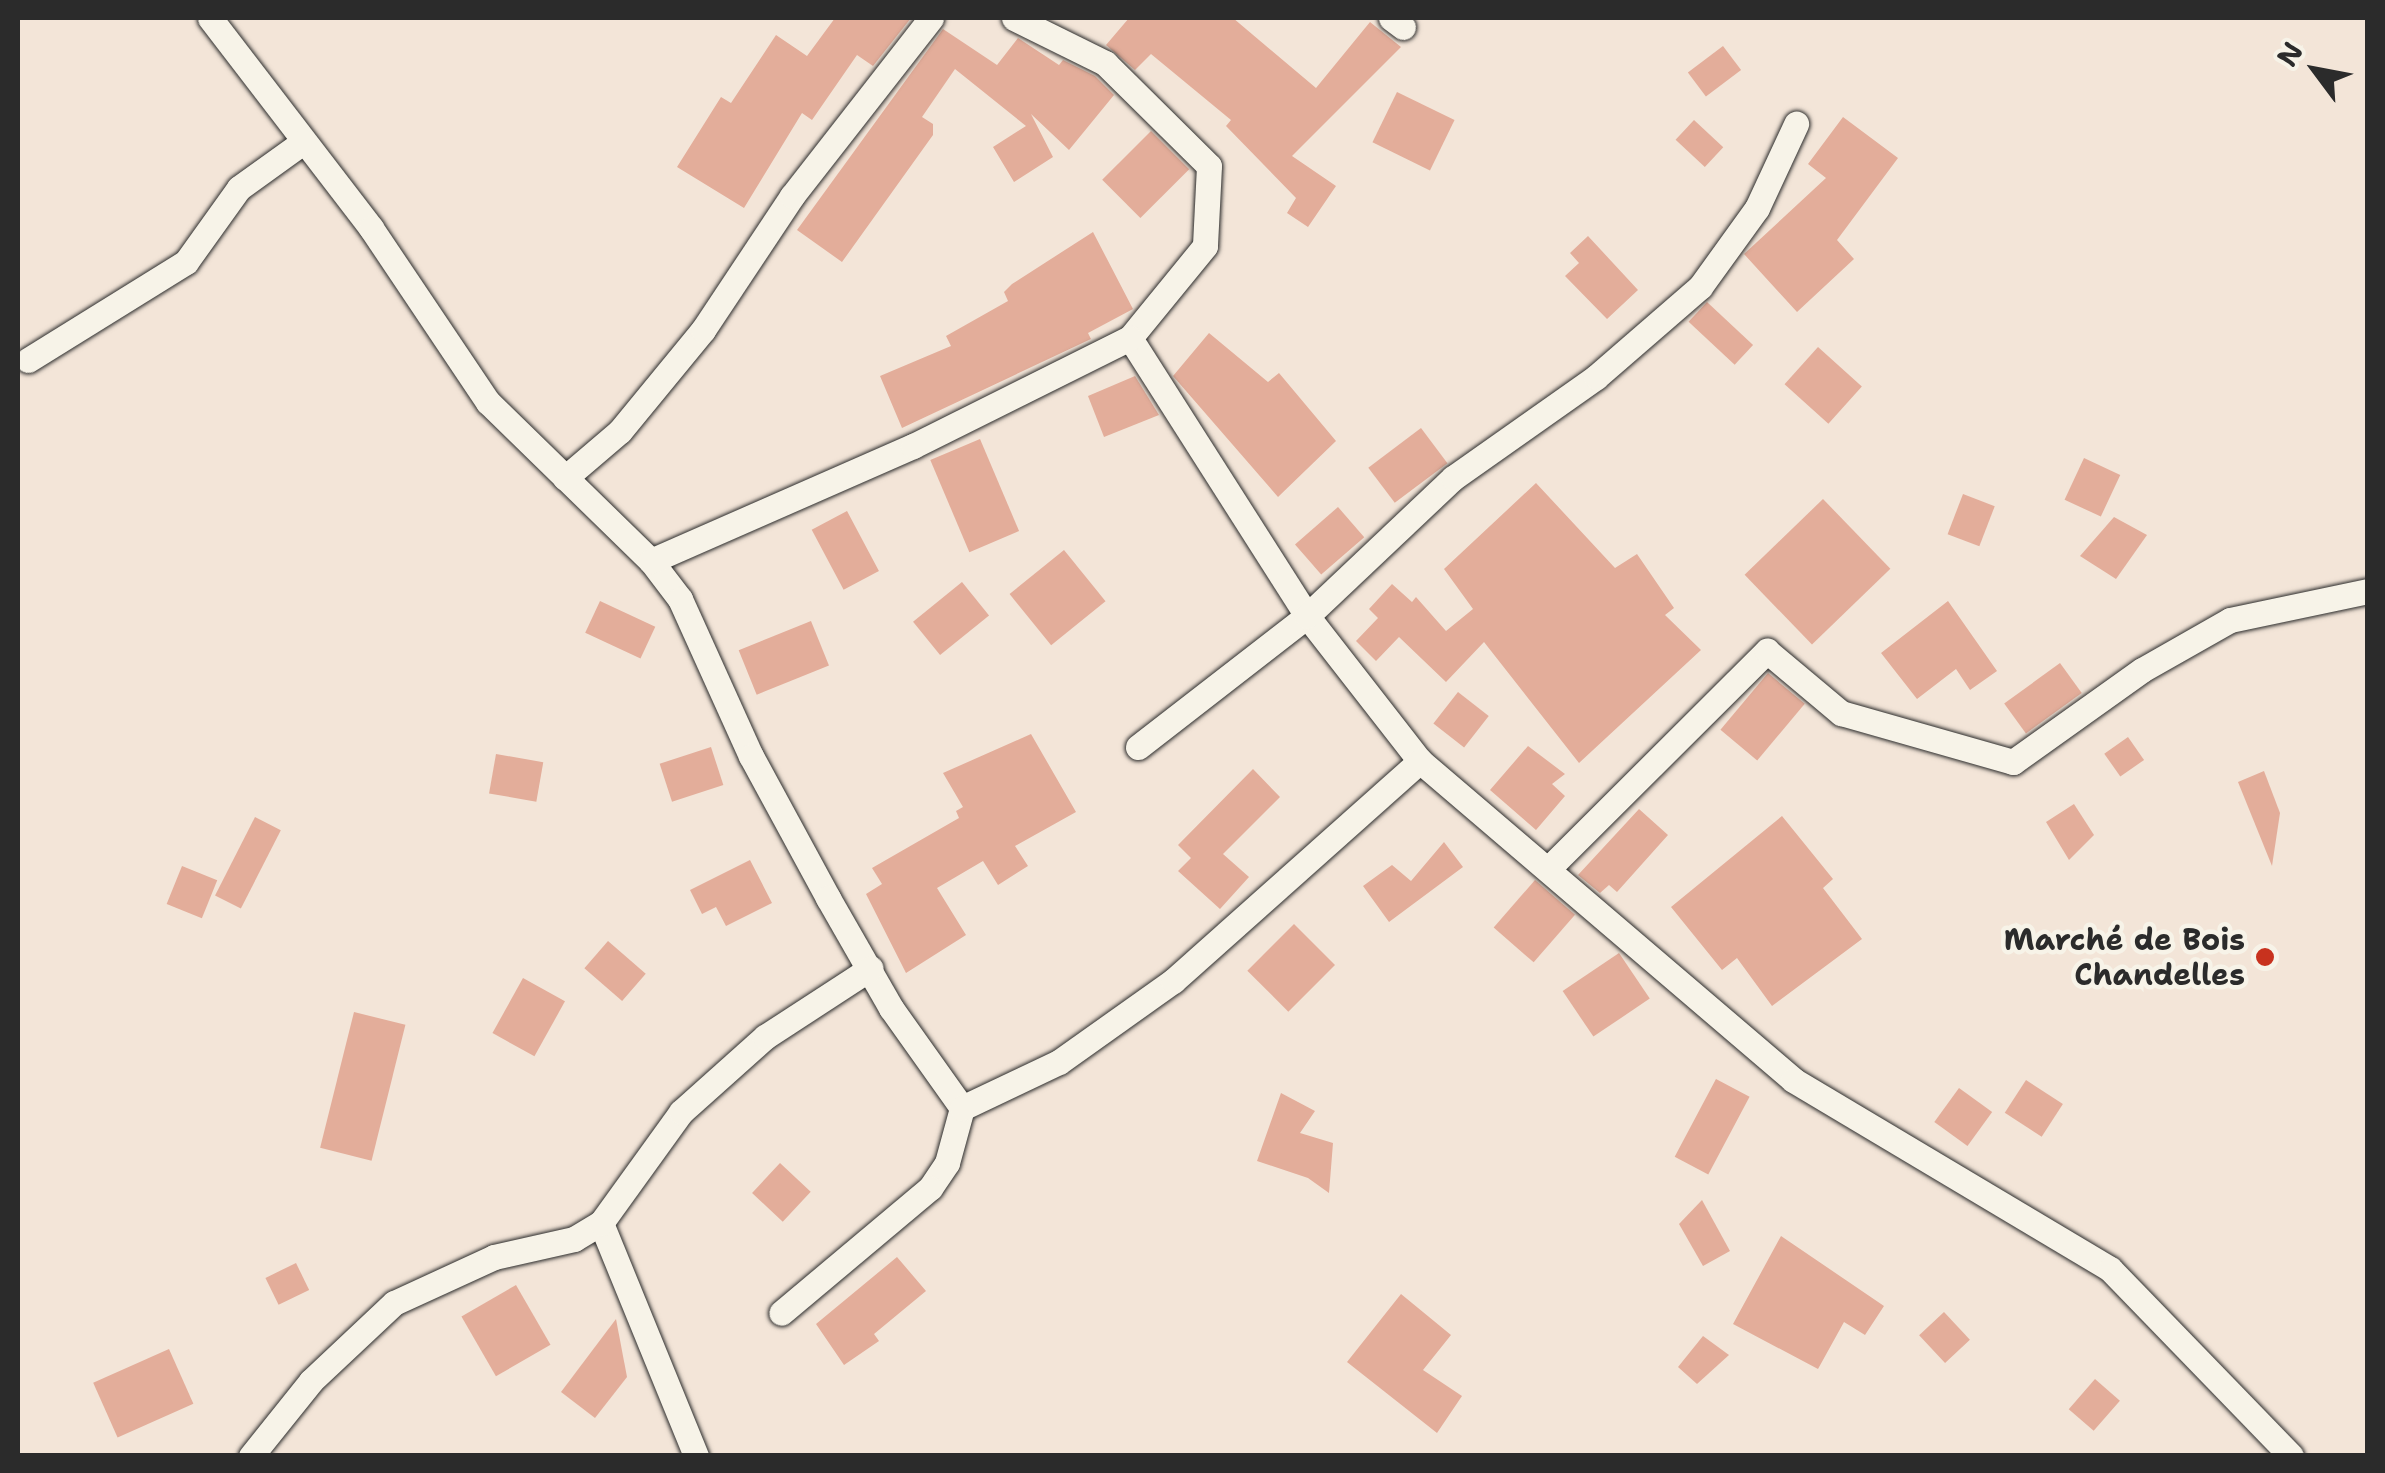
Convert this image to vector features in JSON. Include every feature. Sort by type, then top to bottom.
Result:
[{"type":"street","points":[[210,18],[371,228],[488,402],[651,560],[680,599],[751,756],[891,1008],[962,1108]]},
{"type":"street","points":[[565,478],[620,432],[703,330],[792,196],[932,18]]},
{"type":"street","points":[[651,560],[913,446],[1130,338],[1204,246],[1208,166],[1105,63],[1014,18]]},
{"type":"street","points":[[1138,747],[1307,616],[1454,478],[1596,377],[1700,287],[1756,208],[1796,124]]},
{"type":"street","points":[[28,360],[186,262],[239,188],[304,142]]},
{"type":"street","points":[[1130,338],[1307,616],[1420,761],[1793,1080],[2110,1269],[2291,1456]]},
{"type":"street","points":[[1549,868],[1767,651],[1841,713],[2012,762],[2142,670],[2230,620],[2368,591]]},
{"type":"street","points":[[781,1313],[930,1188],[947,1164],[962,1108],[1059,1062],[1173,981],[1420,761]]},
{"type":"street","points":[[251,1456],[311,1380],[394,1302],[494,1257],[574,1239],[601,1223],[681,1112],[765,1037],[871,968]]},
{"type":"street","points":[[601,1223],[696,1456]]},
{"type":"building","points":[[835,18],[911,18],[873,66],[857,55],[812,120],[802,113],[744,208],[677,167],[721,97],[731,103],[776,35],[807,56]]},
{"type":"building","points":[[1129,18],[1233,18],[1316,88],[1370,22],[1401,47],[1292,156],[1336,186],[1308,227],[1287,213],[1296,198],[1226,126],[1231,120],[1151,54],[1135,70],[1106,45]]},
{"type":"building","points":[[943,29],[997,65],[1018,38],[1059,65],[1063,60],[1095,76],[1114,95],[1069,150],[1031,114],[1053,157],[1014,182],[993,147],[1026,126],[955,69],[922,117],[933,124],[933,135],[842,262],[797,230]]},
{"type":"building","points":[[1723,46],[1741,70],[1706,96],[1688,72]]},
{"type":"building","points":[[1397,92],[1455,120],[1430,170],[1372,142]]},
{"type":"building","points":[[1843,117],[1898,158],[1837,240],[1854,259],[1797,312],[1744,254],[1826,178],[1808,164]]},
{"type":"building","points":[[1694,120],[1723,147],[1705,167],[1676,140]]},
{"type":"building","points":[[1151,131],[1189,169],[1140,218],[1102,180]]},
{"type":"building","points":[[1093,232],[1133,309],[1088,333],[1091,339],[902,428],[880,376],[951,346],[946,336],[1008,301],[1004,292],[1012,284]]},
{"type":"building","points":[[1588,236],[1638,290],[1607,319],[1565,276],[1579,263],[1570,253]]},
{"type":"building","points":[[1707,302],[1753,345],[1735,365],[1689,322]]},
{"type":"building","points":[[1209,333],[1268,382],[1279,373],[1336,441],[1278,497],[1173,376]]},
{"type":"building","points":[[1818,347],[1862,386],[1828,424],[1785,384]]},
{"type":"building","points":[[1135,376],[1159,415],[1104,437],[1088,396]]},
{"type":"building","points":[[1421,428],[1447,463],[1395,503],[1368,468]]},
{"type":"building","points":[[980,439],[1019,531],[969,552],[930,460]]},
{"type":"building","points":[[2084,458],[2120,475],[2101,517],[2065,500]]},
{"type":"building","points":[[1536,483],[1615,568],[1637,554],[1674,608],[1665,615],[1701,650],[1579,763],[1484,642],[1446,682],[1399,637],[1376,661],[1356,641],[1378,618],[1369,609],[1392,584],[1412,602],[1416,597],[1446,631],[1473,609],[1444,569]]},
{"type":"building","points":[[1963,494],[1995,506],[1979,546],[1948,534]]},
{"type":"building","points":[[1823,499],[1890,569],[1812,644],[1745,575]]},
{"type":"building","points":[[1338,507],[1364,537],[1321,575],[1295,544]]},
{"type":"building","points":[[847,511],[879,571],[844,590],[812,530]]},
{"type":"building","points":[[2114,517],[2147,535],[2116,579],[2080,556]]},
{"type":"building","points":[[1064,550],[1106,601],[1051,645],[1010,594]]},
{"type":"building","points":[[962,582],[989,615],[940,655],[913,622]]},
{"type":"building","points":[[600,601],[655,627],[640,659],[585,633]]},
{"type":"building","points":[[1948,601],[1997,671],[1970,690],[1956,669],[1917,699],[1881,653]]},
{"type":"building","points":[[811,621],[829,666],[757,695],[739,650]]},
{"type":"building","points":[[2060,663],[2082,693],[2026,733],[2004,704]]},
{"type":"building","points":[[1768,673],[1805,704],[1757,761],[1720,730]]},
{"type":"building","points":[[1458,692],[1489,716],[1464,748],[1433,724]]},
{"type":"building","points":[[1031,734],[1076,812],[1015,846],[1028,866],[998,885],[983,861],[937,888],[966,935],[906,973],[866,894],[882,884],[872,868],[959,818],[956,811],[963,807],[943,773]]},
{"type":"building","points":[[2128,737],[2144,760],[2120,777],[2104,754]]},
{"type":"building","points":[[1528,746],[1565,774],[1552,784],[1565,796],[1536,830],[1490,790]]},
{"type":"building","points":[[711,747],[723,785],[672,802],[660,764]]},
{"type":"building","points":[[496,754],[543,762],[536,802],[489,793]]},
{"type":"building","points":[[1253,769],[1280,797],[1223,854],[1249,877],[1220,909],[1178,871],[1191,858],[1178,845]]},
{"type":"building","points":[[2264,771],[2280,813],[2272,866],[2238,782]]},
{"type":"building","points":[[2074,804],[2094,835],[2069,860],[2046,822]]},
{"type":"building","points":[[1639,809],[1668,835],[1617,892],[1609,885],[1600,893],[1578,875]]},
{"type":"building","points":[[1782,816],[1833,879],[1823,888],[1862,939],[1772,1006],[1737,958],[1722,970],[1671,907]]},
{"type":"building","points":[[255,817],[281,830],[241,909],[215,895]]},
{"type":"building","points":[[1444,842],[1463,867],[1389,922],[1363,886],[1392,865],[1411,881]]},
{"type":"building","points":[[750,860],[772,903],[726,926],[716,907],[702,914],[690,890]]},
{"type":"building","points":[[182,866],[217,880],[202,918],[167,904]]},
{"type":"building","points":[[1535,880],[1575,915],[1534,962],[1494,928]]},
{"type":"building","points":[[1294,924],[1335,965],[1288,1012],[1247,971]]},
{"type":"building","points":[[608,941],[646,974],[622,1001],[584,968]]},
{"type":"building","points":[[1619,953],[1650,999],[1593,1037],[1563,991]]},
{"type":"building","points":[[523,978],[565,1001],[534,1056],[492,1033]]},
{"type":"building","points":[[354,1012],[405,1025],[372,1161],[320,1148]]},
{"type":"building","points":[[1716,1079],[1750,1097],[1708,1175],[1675,1157]]},
{"type":"building","points":[[2026,1080],[2063,1104],[2042,1137],[2005,1113]]},
{"type":"building","points":[[1959,1088],[1992,1112],[1967,1146],[1934,1122]]},
{"type":"building","points":[[1281,1093],[1315,1111],[1300,1133],[1333,1143],[1329,1193],[1308,1178],[1257,1161]]},
{"type":"building","points":[[780,1163],[811,1192],[783,1222],[752,1193]]},
{"type":"building","points":[[1702,1200],[1730,1251],[1703,1266],[1679,1224]]},
{"type":"building","points":[[1781,1236],[1884,1306],[1865,1335],[1844,1322],[1818,1369],[1733,1324]]},
{"type":"building","points":[[897,1257],[926,1291],[874,1334],[879,1341],[844,1365],[816,1324]]},
{"type":"building","points":[[296,1263],[309,1290],[279,1305],[265,1278]]},
{"type":"building","points":[[516,1285],[550,1345],[496,1376],[461,1316]]},
{"type":"building","points":[[1401,1294],[1451,1335],[1423,1370],[1462,1396],[1437,1433],[1347,1362]]},
{"type":"building","points":[[1944,1312],[1970,1340],[1945,1363],[1919,1335]]},
{"type":"building","points":[[616,1319],[627,1377],[595,1418],[561,1392]]},
{"type":"building","points":[[1703,1336],[1729,1355],[1697,1384],[1678,1367]]},
{"type":"building","points":[[169,1349],[193,1404],[118,1438],[93,1383]]},
{"type":"building","points":[[2095,1379],[2120,1401],[2094,1431],[2069,1409]]},
{"type":"place","name":"Marché de Bois Chandelles","points":[[2265,957]]}]
